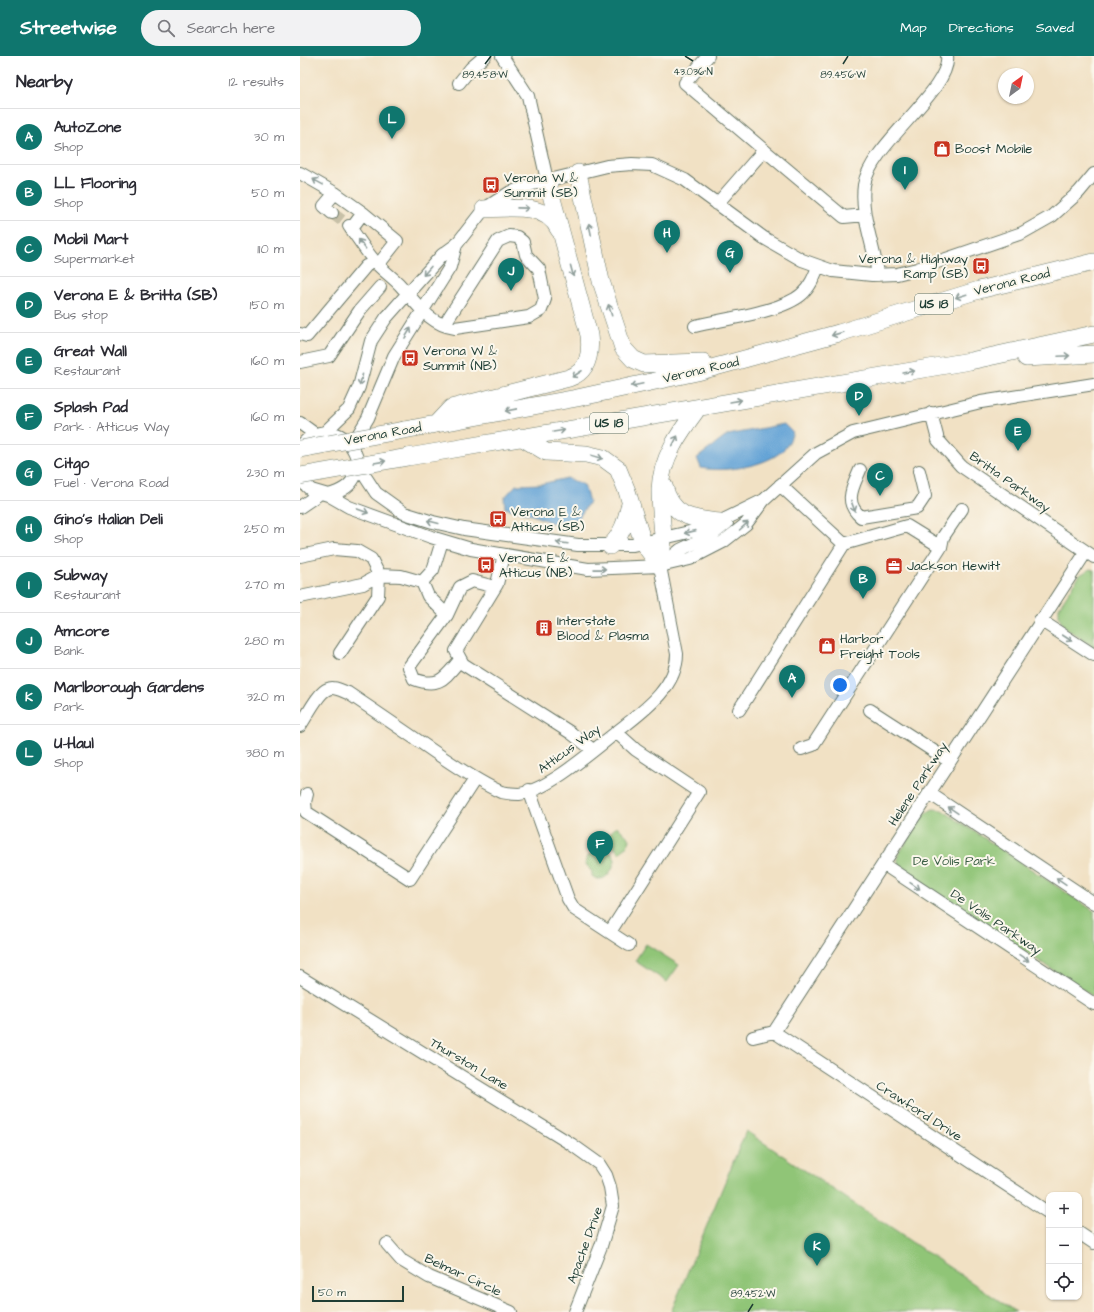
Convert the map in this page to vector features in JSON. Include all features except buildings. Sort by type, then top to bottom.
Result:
[{"type":"highway","points":[[578,173],[601,280],[623,348],[633,359],[644,364],[743,360]]},
{"type":"highway","points":[[436,424],[451,408],[564,380],[577,375],[583,370],[590,355],[589,340],[547,180]]},
{"type":"highway","points":[[484,209],[535,210],[546,214],[556,223],[564,243]]},
{"type":"highway","name":"Verona Road","points":[[300,448],[577,398],[743,360],[979,290],[1094,262]]},
{"type":"highway","name":"Verona Road","points":[[300,476],[970,361],[1094,334]]},
{"type":"highway","name":"US 18","points":[[970,361],[1094,354]]},
{"type":"highway","points":[[660,566],[663,538],[660,490],[662,478],[668,454],[676,438],[698,408]]},
{"type":"highway","points":[[521,437],[546,452],[586,454],[602,458],[618,469],[627,491],[643,543],[660,566]]},
{"type":"highway","points":[[662,478],[665,490],[674,507],[684,515],[696,520],[720,522]]},
{"type":"highway","points":[[610,546],[617,540],[624,528],[630,504]]},
{"type":"street","points":[[459,83],[471,68],[485,56]]},
{"type":"street","points":[[502,56],[528,96],[547,180]]},
{"type":"street","points":[[708,56],[685,83],[844,217],[865,216]]},
{"type":"street","points":[[878,275],[865,216],[864,184],[875,159],[944,75],[947,56]]},
{"type":"street","points":[[717,204],[764,150]]},
{"type":"street","points":[[300,448],[306,440],[320,433],[349,409],[359,387],[371,341],[386,318],[442,255],[456,245],[484,209],[498,198],[509,192],[547,180],[607,166],[632,164],[652,165],[685,180],[764,238],[796,258],[818,267],[840,273],[878,275],[897,274],[917,269],[1022,233],[1052,216],[1079,192],[1094,174]]},
{"type":"street","points":[[300,173],[335,193],[363,213],[397,241],[372,265],[307,336],[300,334]]},
{"type":"street","points":[[332,213],[324,206],[335,193]]},
{"type":"street","points":[[363,213],[350,227],[372,265],[408,294],[422,310],[444,325],[455,328],[529,317],[541,310],[545,299],[539,269],[526,255],[523,242],[517,237],[509,236],[498,241],[444,325]]},
{"type":"street","points":[[352,445],[368,418],[394,356],[450,267],[456,245]]},
{"type":"street","points":[[695,326],[788,303],[807,289],[818,267]]},
{"type":"street","points":[[300,362],[329,356],[360,310],[380,287]]},
{"type":"street","points":[[300,480],[311,490],[323,494],[349,507],[442,541],[471,549],[504,556],[588,569],[660,566],[690,559],[717,546],[746,524],[764,500],[816,453],[853,433],[931,413],[1017,395],[1094,384]]},
{"type":"street","name":"Britta Parkway","points":[[931,413],[938,440],[961,466],[1090,554]]},
{"type":"street","points":[[300,423],[320,433],[335,434],[345,438],[352,445],[356,454],[357,464],[352,482],[345,488],[323,494],[300,507]]},
{"type":"street","points":[[357,464],[376,493],[404,512],[427,521],[464,529],[543,541],[610,546],[643,543],[704,529],[764,500]]},
{"type":"street","points":[[860,470],[850,496],[854,511],[861,516],[917,508],[925,496],[919,472]]},
{"type":"street","points":[[780,485],[844,544]]},
{"type":"street","points":[[801,749],[813,745],[941,547],[943,537],[962,509]]},
{"type":"street","points":[[660,566],[680,550],[716,533],[737,514]]},
{"type":"street","points":[[739,710],[844,544],[907,526],[941,547]]},
{"type":"street","points":[[422,582],[433,570],[442,541]]},
{"type":"street","points":[[300,556],[334,549],[357,551],[371,558],[379,575],[378,596],[340,653]]},
{"type":"street","name":"Helene Parkway","points":[[774,1032],[1040,620],[1090,554]]},
{"type":"street","points":[[504,556],[495,587],[456,651],[460,660],[463,664],[572,733],[593,750]]},
{"type":"street","name":"Atticus Way","points":[[300,726],[322,692],[328,688],[338,689],[348,693],[475,779],[503,792],[520,794],[544,784],[616,732],[657,696],[671,679],[676,668],[675,643],[660,566]]},
{"type":"street","points":[[300,597],[363,584],[379,575],[401,576],[422,582]]},
{"type":"street","points":[[460,660],[443,680],[427,684],[414,679],[409,667],[447,614],[460,587],[472,581],[495,587]]},
{"type":"street","points":[[422,582],[428,596],[447,614]]},
{"type":"street","points":[[1040,620],[1094,655]]},
{"type":"street","points":[[870,710],[949,761]]},
{"type":"street","points":[[610,932],[699,792],[636,750],[616,732]]},
{"type":"street","points":[[307,794],[304,802],[306,812],[410,879],[475,779]]},
{"type":"street","points":[[529,790],[568,899],[574,909],[629,945]]},
{"type":"street","points":[[929,794],[1094,903]]},
{"type":"street","name":"De Volis Parkway","points":[[883,864],[1094,1004]]},
{"type":"street","name":"Thurston Lane","points":[[300,977],[586,1154],[599,1164],[606,1175],[610,1187]]},
{"type":"street","points":[[753,1037],[774,1032]]},
{"type":"street","name":"Crawford Drive","points":[[774,1032],[1046,1211]]},
{"type":"street","name":"Apache Drive","points":[[575,1312],[612,1216],[614,1206],[610,1187]]},
{"type":"street","points":[[1082,1235],[1094,1243]]},
{"type":"street","name":"Belmar Circle","points":[[387,1244],[401,1260],[429,1277],[511,1312]]},
{"type":"green space","points":[[1090,569],[1094,570],[1094,647],[1064,627],[1059,617],[1059,607],[1080,575]]},
{"type":"green space","name":"De Volis Park","points":[[933,809],[942,810],[1094,911],[1094,997],[902,871],[898,863],[898,855],[926,813]]},
{"type":"green space","points":[[617,826],[630,839],[629,843],[620,853],[607,841],[606,837]]},
{"type":"green space","points":[[603,848],[613,854],[615,860],[607,876],[596,879],[592,876],[592,872],[585,863],[591,853],[596,854]]},
{"type":"green space","points":[[646,944],[679,965],[667,982],[635,961]]},
{"type":"green space","points":[[746,1131],[1016,1312],[671,1312]]},
{"type":"water","points":[[784,424],[793,433],[788,444],[781,452],[772,458],[761,463],[735,468],[701,468],[697,458],[728,435]]},
{"type":"water","points":[[567,478],[584,485],[589,502],[578,519],[555,524],[532,515],[505,508],[504,498],[516,485],[541,484]]},
{"type":"tunnel","points":[[332,213],[349,226]]},
{"type":"place","name":"U-Haul","points":[[392,139]]},
{"type":"place","name":"Boost Mobile","points":[[942,149]]},
{"type":"place","name":"Verona W & Summit (SB)","points":[[491,185]]},
{"type":"place","name":"Subway","points":[[905,190]]},
{"type":"place","name":"Gino's Italian Deli","points":[[667,253]]},
{"type":"place","name":"Verona & Highway Ramp (SB)","points":[[981,266]]},
{"type":"place","name":"Citgo","points":[[730,273]]},
{"type":"place","name":"Amcore","points":[[511,291]]},
{"type":"place","name":"Verona W & Summit (NB)","points":[[410,358]]},
{"type":"place","name":"Verona E & Britta (SB)","points":[[859,416]]},
{"type":"place","name":"Great Wall","points":[[1018,451]]},
{"type":"place","name":"Mobil Mart","points":[[880,496]]},
{"type":"place","name":"Verona E & Atticus (SB)","points":[[498,519]]},
{"type":"place","name":"Verona E & Atticus (NB)","points":[[486,565]]},
{"type":"place","name":"Jackson Hewitt","points":[[894,566]]},
{"type":"place","name":"LL Flooring","points":[[863,599]]},
{"type":"place","name":"Interstate Blood & Plasma","points":[[544,628]]},
{"type":"place","name":"Harbor Freight Tools","points":[[827,646]]},
{"type":"place","name":"AutoZone","points":[[792,698]]},
{"type":"place","name":"Splash Pad","points":[[600,864]]},
{"type":"place","name":"Marlborough Gardens","points":[[817,1266]]}]
